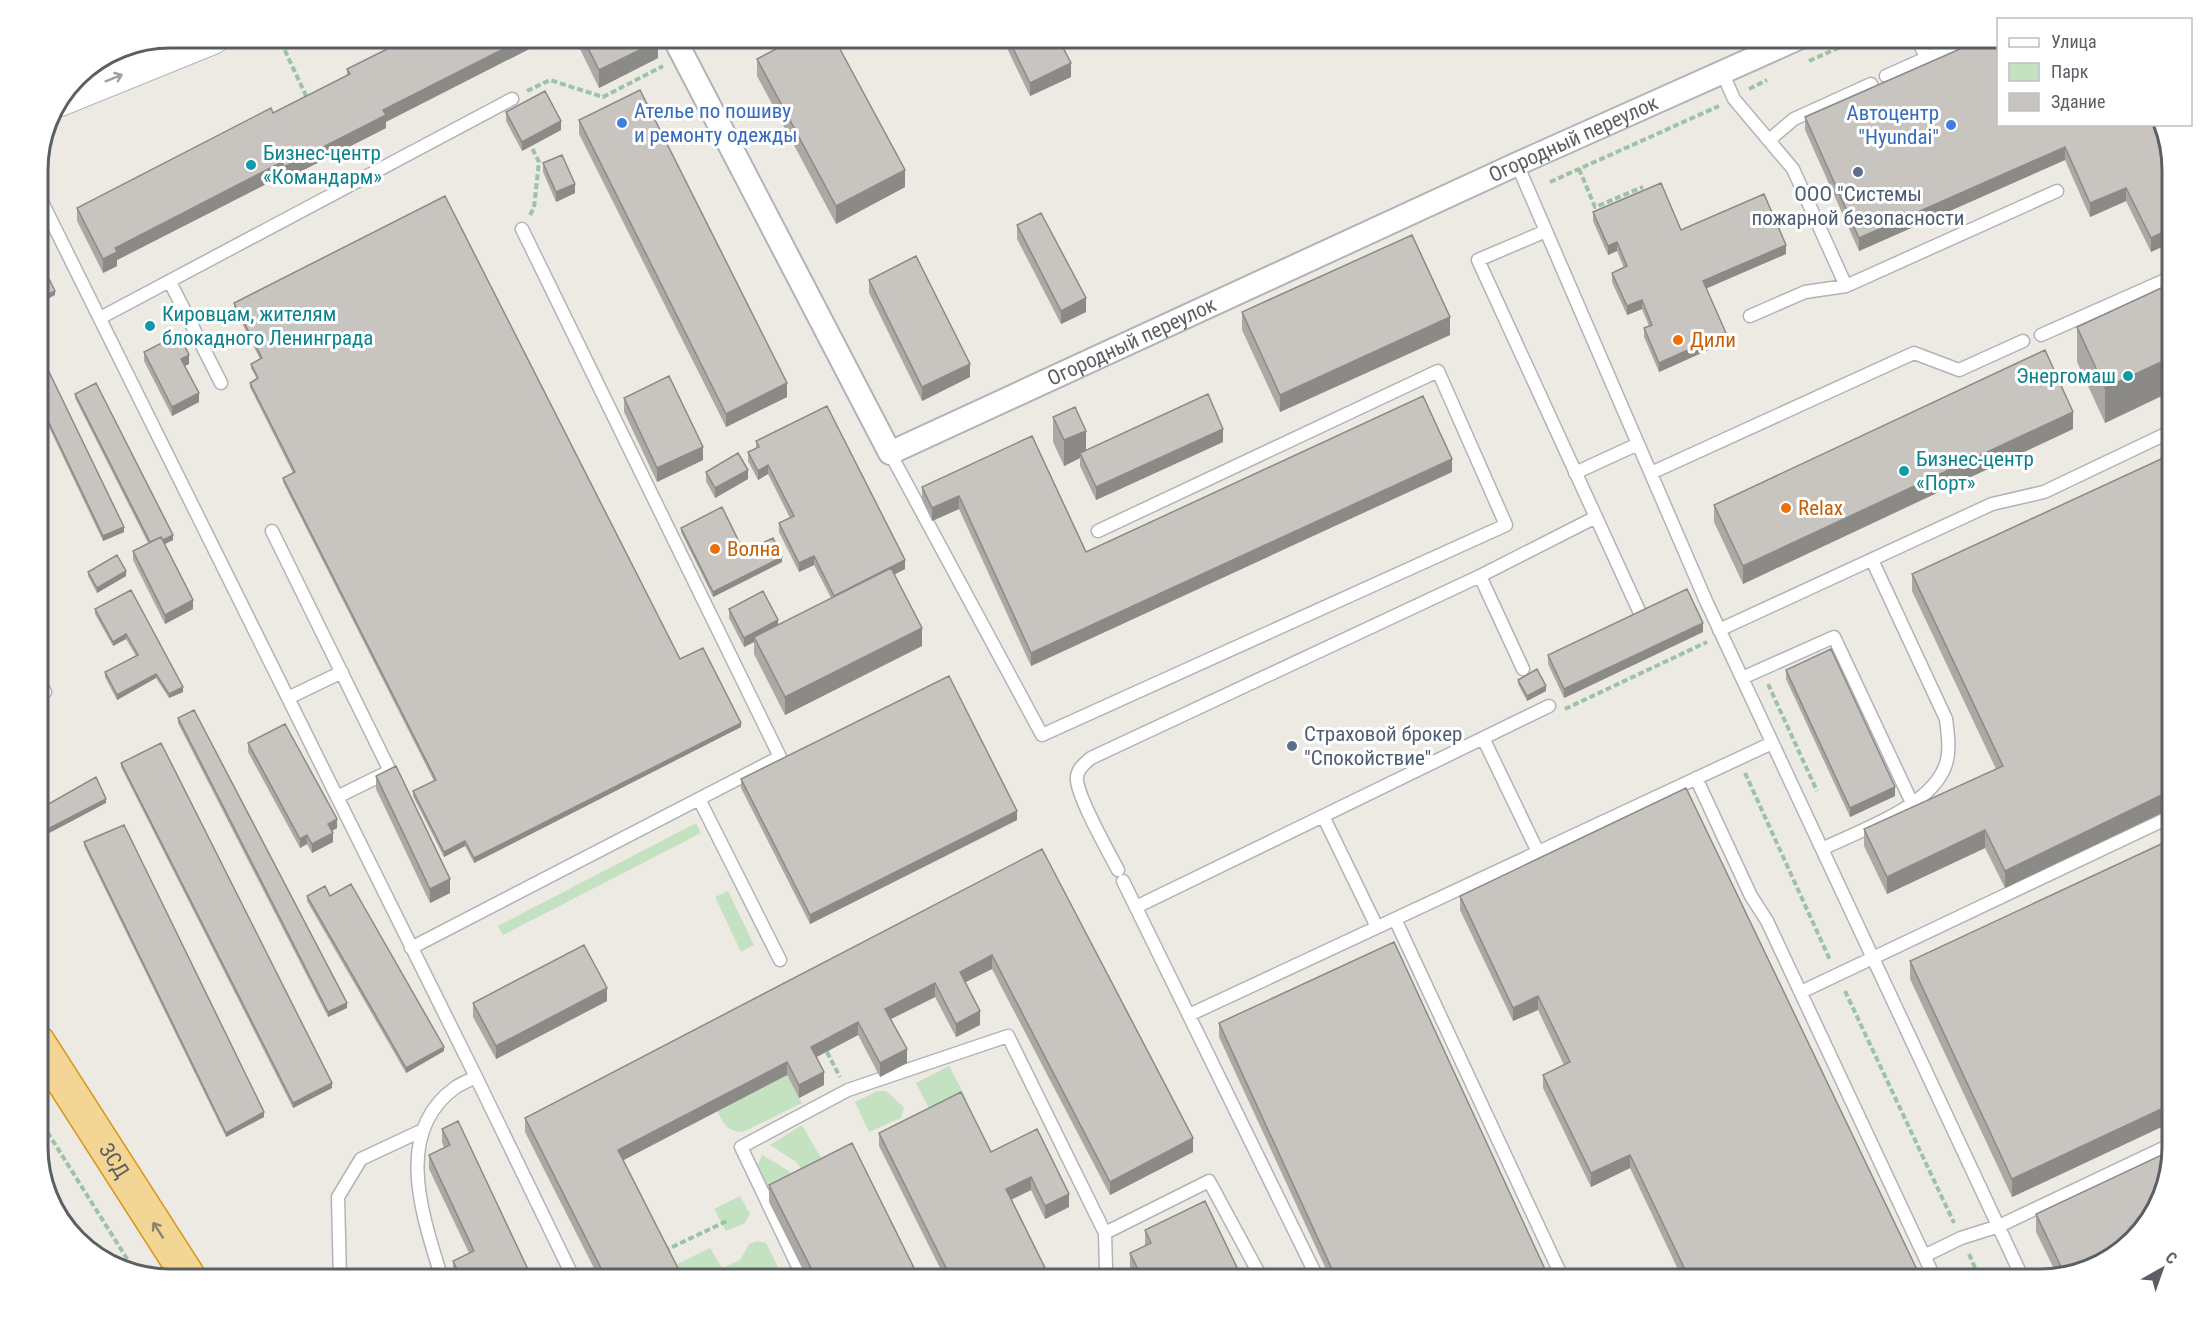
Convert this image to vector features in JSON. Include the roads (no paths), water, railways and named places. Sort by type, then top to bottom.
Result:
[{"type":"highway","name":"ЗСД","points":[[48,1058],[183,1269]]},
{"type":"main road","points":[[75,94],[188,48]]},
{"type":"street","points":[[679,48],[890,453]]},
{"type":"street","name":"Огородный переулок","points":[[890,453],[1517,164],[1776,48]]},
{"type":"lane","points":[[1922,48],[1927,58]]},
{"type":"lane","points":[[1886,76],[1949,48]]},
{"type":"lane","points":[[1722,72],[1734,99],[1793,169],[1846,286]]},
{"type":"lane","points":[[1769,140],[1794,119],[1871,84]]},
{"type":"lane","points":[[100,318],[512,99]]},
{"type":"lane","points":[[1517,164],[1721,633],[2018,1269]]},
{"type":"lane","points":[[1750,316],[1805,292],[1846,286],[2057,191]]},
{"type":"lane","points":[[48,214],[476,1077],[569,1269]]},
{"type":"lane","points":[[411,948],[780,757],[522,229]]},
{"type":"lane","points":[[1546,231],[1478,260],[1640,613]]},
{"type":"lane","points":[[2041,335],[2162,281]]},
{"type":"lane","points":[[170,282],[221,383]]},
{"type":"lane","points":[[1650,473],[1914,353],[1959,370],[2023,341]]},
{"type":"lane","points":[[890,453],[1042,735],[1506,525],[1438,371],[1098,531]]},
{"type":"lane","points":[[1721,633],[1992,504],[2044,492],[2162,435]]},
{"type":"lane","points":[[1575,472],[1638,444]]},
{"type":"lane","points":[[1313,1269],[1080,794],[1077,779],[1081,767],[1091,758],[1480,576],[1596,517]]},
{"type":"lane","points":[[272,531],[390,771],[337,797]]},
{"type":"lane","points":[[1822,849],[1913,805],[1933,788],[1945,768],[1948,746],[1946,719],[1872,560]]},
{"type":"lane","points":[[1480,576],[1523,669]]},
{"type":"lane","points":[[1742,678],[1834,637],[1913,805]]},
{"type":"lane","points":[[288,698],[342,672]]},
{"type":"lane","points":[[1136,907],[1549,706]]},
{"type":"lane","points":[[1483,738],[1538,852]]},
{"type":"lane","points":[[1189,1015],[1772,743]]},
{"type":"lane","points":[[1696,778],[1751,896],[1767,921],[1801,992],[1930,1269]]},
{"type":"lane","points":[[699,799],[780,960]]},
{"type":"lane","points":[[1323,816],[1377,927]]},
{"type":"lane","points":[[1801,992],[2162,821]]},
{"type":"lane","points":[[1395,919],[1558,1269]]},
{"type":"lane","points":[[799,1269],[741,1147],[848,1090],[1008,1036],[1105,1233],[1106,1269]]},
{"type":"lane","points":[[439,1269],[422,1211],[416,1168],[423,1130],[438,1104],[456,1087],[476,1077]]},
{"type":"lane","points":[[339,1269],[338,1197],[361,1159],[423,1130]]},
{"type":"lane","points":[[1924,1256],[1961,1238],[1999,1226],[2162,1149]]},
{"type":"lane","points":[[1105,1233],[1209,1181],[1256,1269]]},
{"type":"tram line","points":[[115,61],[129,55]]},
{"type":"place","name":"Ателье по пошиву и ремонту одежды","points":[[622,123]]},
{"type":"place","name":"Автоцентр \"Hyundai\"","points":[[1951,125]]},
{"type":"place","name":"Бизнес-центр «Командарм»","points":[[251,165]]},
{"type":"place","name":"ООО \"Системы пожарной безопасности","points":[[1858,172]]},
{"type":"place","name":"Кировцам, жителям блокадного Ленинграда","points":[[150,326]]},
{"type":"place","name":"Дили","points":[[1678,340]]},
{"type":"place","name":"Энергомаш","points":[[2128,376]]},
{"type":"place","name":"Бизнес-центр «Порт»","points":[[1904,471]]},
{"type":"place","name":"Relax","points":[[1786,508]]},
{"type":"place","name":"Волна","points":[[715,549]]},
{"type":"place","name":"Страховой брокер \"Спокойствие\"","points":[[1292,746]]}]
